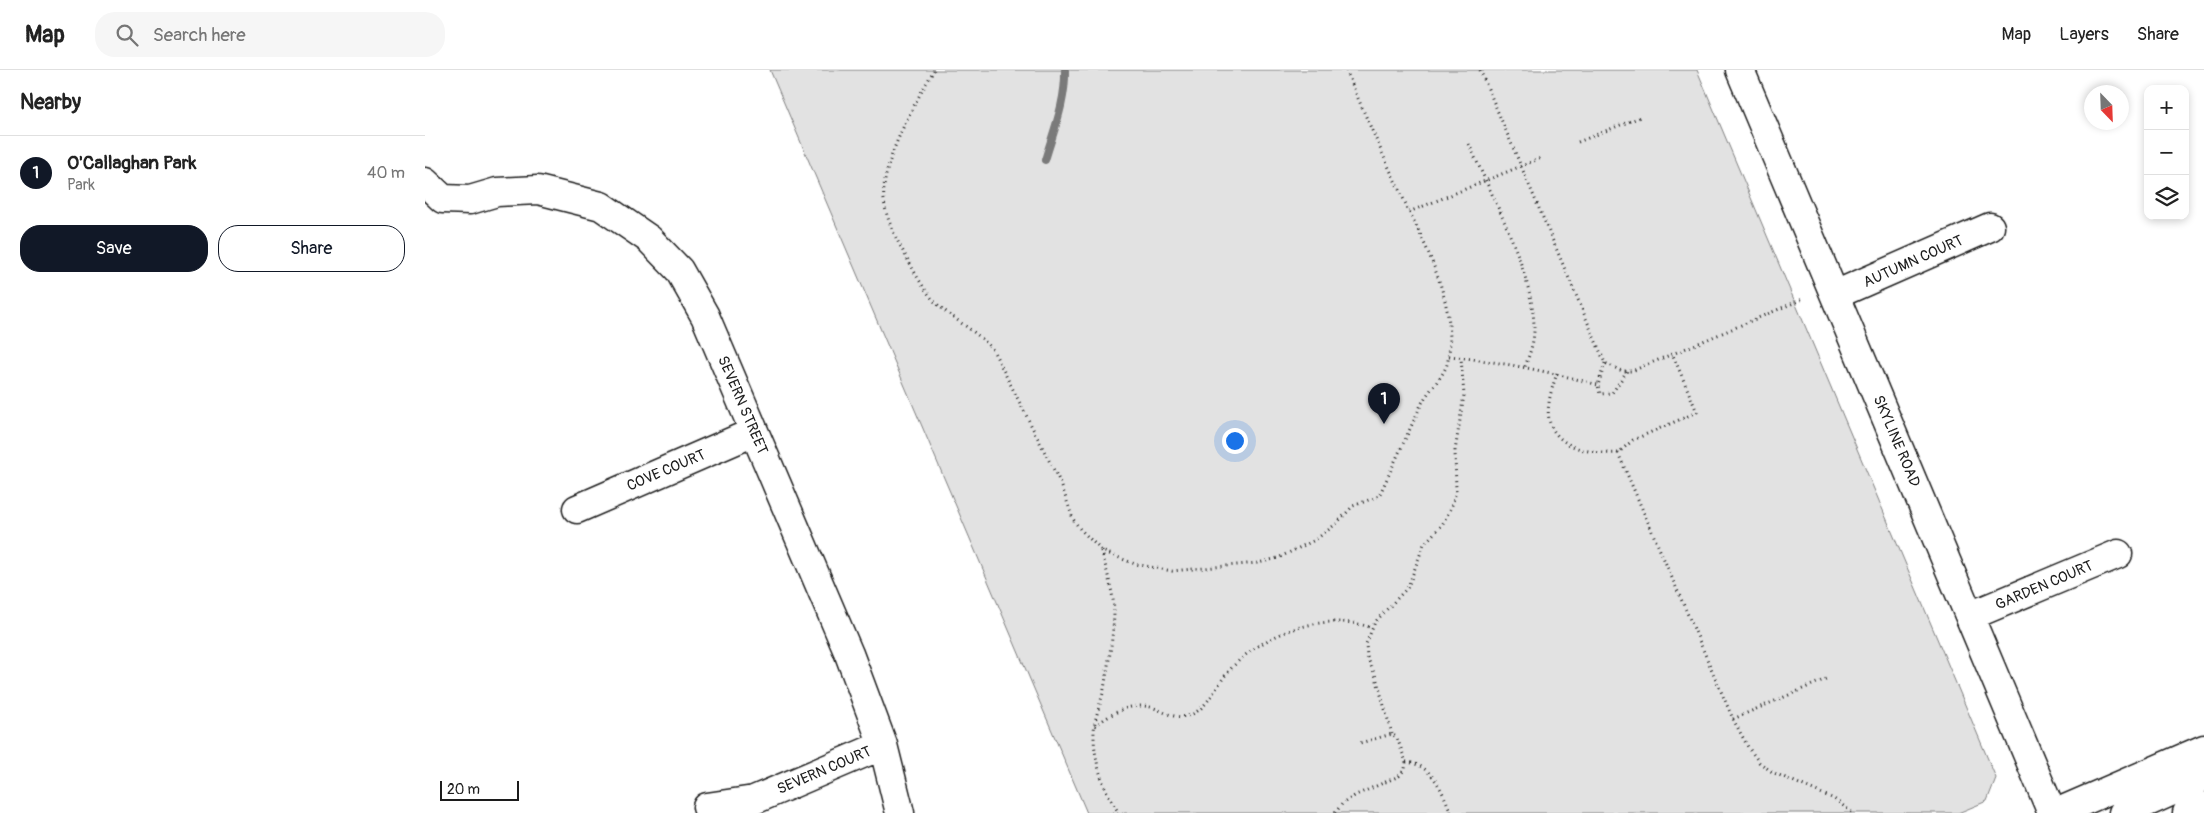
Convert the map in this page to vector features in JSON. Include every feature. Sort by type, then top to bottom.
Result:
[{"type":"street","name":"SKYLINE ROAD","points":[[1740,70],[2054,813]]},
{"type":"street","name":"SEVERN STREET","points":[[425,182],[443,199],[470,200],[497,192],[538,190],[601,206],[649,239],[679,270],[705,316],[849,654],[883,745],[900,813]]},
{"type":"street","name":"AUTUMN COURT","points":[[1835,295],[1990,227]]},
{"type":"street","name":"COVE COURT","points":[[577,509],[754,432]]},
{"type":"street","name":"GARDEN COURT","points":[[1970,616],[2118,554]]},
{"type":"street","name":"SEVERN COURT","points":[[707,807],[754,800],[883,745]]},
{"type":"street","points":[[2054,813],[2204,749]]},
{"type":"street","points":[[2123,813],[2204,777]]},
{"type":"street","points":[[2187,813],[2204,806]]},
{"type":"path","points":[[935,70],[905,126],[893,153],[885,181],[884,200],[903,252],[936,304],[961,324],[983,338],[993,350],[1061,484],[1073,519],[1079,529],[1102,551],[1135,564],[1172,571],[1258,563],[1278,558],[1297,551],[1336,524],[1353,506],[1379,496],[1421,405],[1428,391],[1442,376],[1449,356],[1449,325],[1438,274],[1345,70]]},
{"type":"path","points":[[1480,70],[1605,362],[1622,371],[1631,371],[1803,299]]},
{"type":"path","points":[[1578,142],[1643,116]]},
{"type":"path","points":[[1469,144],[1516,250],[1529,293],[1534,331],[1532,346],[1525,367]]},
{"type":"path","points":[[1409,212],[1541,158]]},
{"type":"path","points":[[1557,373],[1548,404],[1549,420],[1556,436],[1586,452],[1619,453],[1633,440],[1697,412],[1672,353]]},
{"type":"path","points":[[1449,356],[1557,373],[1598,385]]},
{"type":"path","points":[[1335,813],[1342,804],[1356,795],[1399,776],[1405,769],[1406,762],[1397,738],[1392,734],[1379,686],[1367,657],[1366,644],[1372,628],[1387,608],[1408,587],[1424,544],[1442,525],[1451,508],[1456,492],[1455,451],[1464,395],[1461,358]]},
{"type":"path","points":[[1605,362],[1598,385],[1600,394],[1612,393],[1627,371]]},
{"type":"path","points":[[1619,453],[1733,719],[1748,747],[1759,762],[1772,772],[1834,799],[1853,813]]},
{"type":"path","points":[[1102,551],[1113,592],[1114,613],[1112,638],[1095,726],[1095,744],[1101,774],[1109,798],[1119,813]]},
{"type":"path","points":[[1095,726],[1118,711],[1136,706],[1155,708],[1176,717],[1196,712],[1240,659],[1258,646],[1282,634],[1318,624],[1356,622],[1372,628]]},
{"type":"path","points":[[1733,719],[1827,679]]},
{"type":"path","points":[[1360,743],[1392,734]]},
{"type":"path","points":[[1406,762],[1422,767],[1432,776],[1441,788],[1451,813]]},
{"type":"shaded area","points":[[770,70],[1697,70],[1996,778],[1987,801],[1958,813],[1087,813]]},
{"type":"waterway","points":[[1045,160],[1056,127],[1064,93],[1065,70]]},
{"type":"place","name":"O'Callaghan Park","points":[[1384,424]]}]
